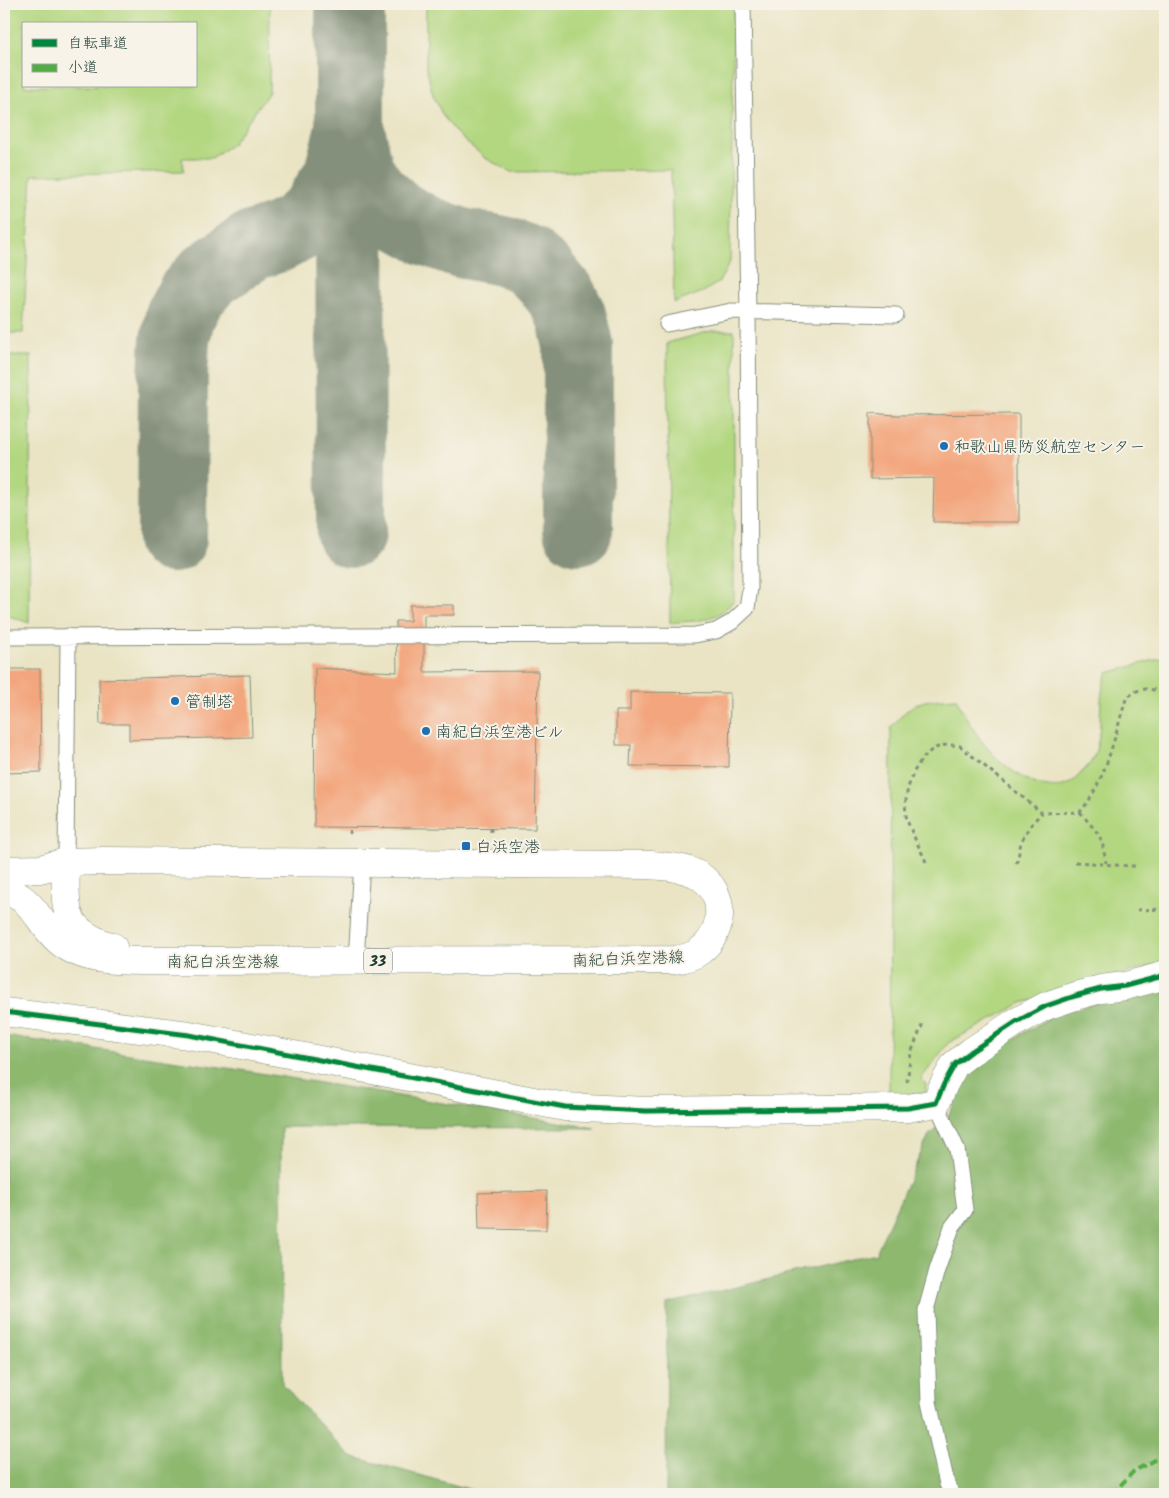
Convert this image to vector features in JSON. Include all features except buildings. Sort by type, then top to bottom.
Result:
[{"type":"main road","name":"南紀白浜空港線","points":[[4,870],[40,869],[66,862],[652,864],[683,869],[698,875],[716,894],[720,916],[712,935],[701,950],[693,956],[674,960],[170,961],[101,959],[81,954],[60,942],[47,929],[33,907],[25,900],[4,890]]},
{"type":"main road","points":[[66,862],[65,896],[69,919],[74,926],[95,942],[170,961]]},
{"type":"main road","points":[[4,1012],[189,1036],[564,1107],[646,1111],[908,1108],[936,1103],[944,1084],[956,1064],[1016,1022],[1046,1006],[1101,989],[1125,986],[1165,974]]},
{"type":"lane","points":[[4,637],[695,635],[716,632],[732,622],[747,608],[750,588],[743,4]]},
{"type":"lane","points":[[667,324],[731,311],[896,315]]},
{"type":"lane","points":[[4,856],[44,858],[66,862],[68,636]]},
{"type":"lane","points":[[356,960],[362,863]]},
{"type":"lane","points":[[936,1103],[957,1149],[965,1210],[952,1227],[926,1310],[929,1402],[947,1484],[952,1494]]},
{"type":"path","points":[[1080,812],[1094,792],[1107,760],[1126,699],[1133,691],[1141,688],[1165,692]]},
{"type":"path","points":[[926,862],[907,819],[907,799],[911,777],[918,765],[929,752],[938,746],[950,744],[960,746],[1042,814]]},
{"type":"path","points":[[1016,863],[1020,845],[1032,823],[1042,814],[1080,812]]},
{"type":"path","points":[[1080,812],[1096,831],[1102,842],[1106,863]]},
{"type":"path","points":[[349,834],[350,827]]},
{"type":"path","points":[[490,828],[491,836]]},
{"type":"path","points":[[1075,862],[1106,863],[1112,866],[1138,866]]},
{"type":"path","points":[[1137,910],[1165,909]]},
{"type":"path","points":[[907,1081],[911,1053],[923,1023]]},
{"type":"green space","points":[[4,4],[270,4],[269,92],[232,144],[212,158],[182,158],[184,171],[32,175],[23,333],[4,333]]},
{"type":"green space","points":[[426,4],[734,4],[730,262],[719,282],[703,292],[674,303],[671,170],[511,172],[485,158],[457,134],[443,116],[433,95],[426,67]]},
{"type":"green space","points":[[711,331],[734,331],[734,600],[713,617],[670,623],[667,343]]},
{"type":"green space","points":[[4,356],[31,356],[29,623],[4,614]]},
{"type":"green space","points":[[1165,657],[1165,962],[1022,1003],[948,1043],[921,1079],[926,1084],[926,1092],[889,1098],[891,728],[906,711],[919,703],[956,698],[980,739],[1007,767],[1038,785],[1060,787],[1076,778],[1090,763],[1096,751],[1100,729],[1102,694],[1108,673]]},
{"type":"green space","points":[[1165,982],[1165,1494],[666,1494],[667,1304],[876,1253],[929,1135],[949,1115],[974,1062],[1052,1016]]},
{"type":"green space","points":[[4,1036],[241,1070],[595,1128],[281,1127],[282,1384],[350,1456],[487,1494],[4,1494]]},
{"type":"taxiway","points":[[172,538],[173,375],[175,340],[180,316],[191,295],[209,275],[252,246],[279,237],[298,227],[316,211],[338,176],[350,130],[350,4]]},
{"type":"taxiway","points":[[350,130],[359,171],[374,194],[398,215],[425,230],[461,243],[503,251],[525,259],[544,275],[562,297],[571,315],[578,345],[578,530]]},
{"type":"taxiway","points":[[350,150],[351,533]]},
{"type":"marked path","points":[[1112,1494],[1134,1471],[1165,1454]]},
{"type":"cycle path","points":[[4,1012],[189,1035],[565,1107],[646,1111],[908,1108],[936,1103],[955,1064],[1016,1022],[1046,1006],[1101,989],[1125,986],[1165,974]]},
{"type":"place","name":"和歌山県防災航空センター","points":[[944,446]]},
{"type":"place","name":"管制塔","points":[[175,701]]},
{"type":"place","name":"南紀白浜空港ビル","points":[[426,731]]},
{"type":"place","name":"白浜空港","points":[[466,846]]}]
